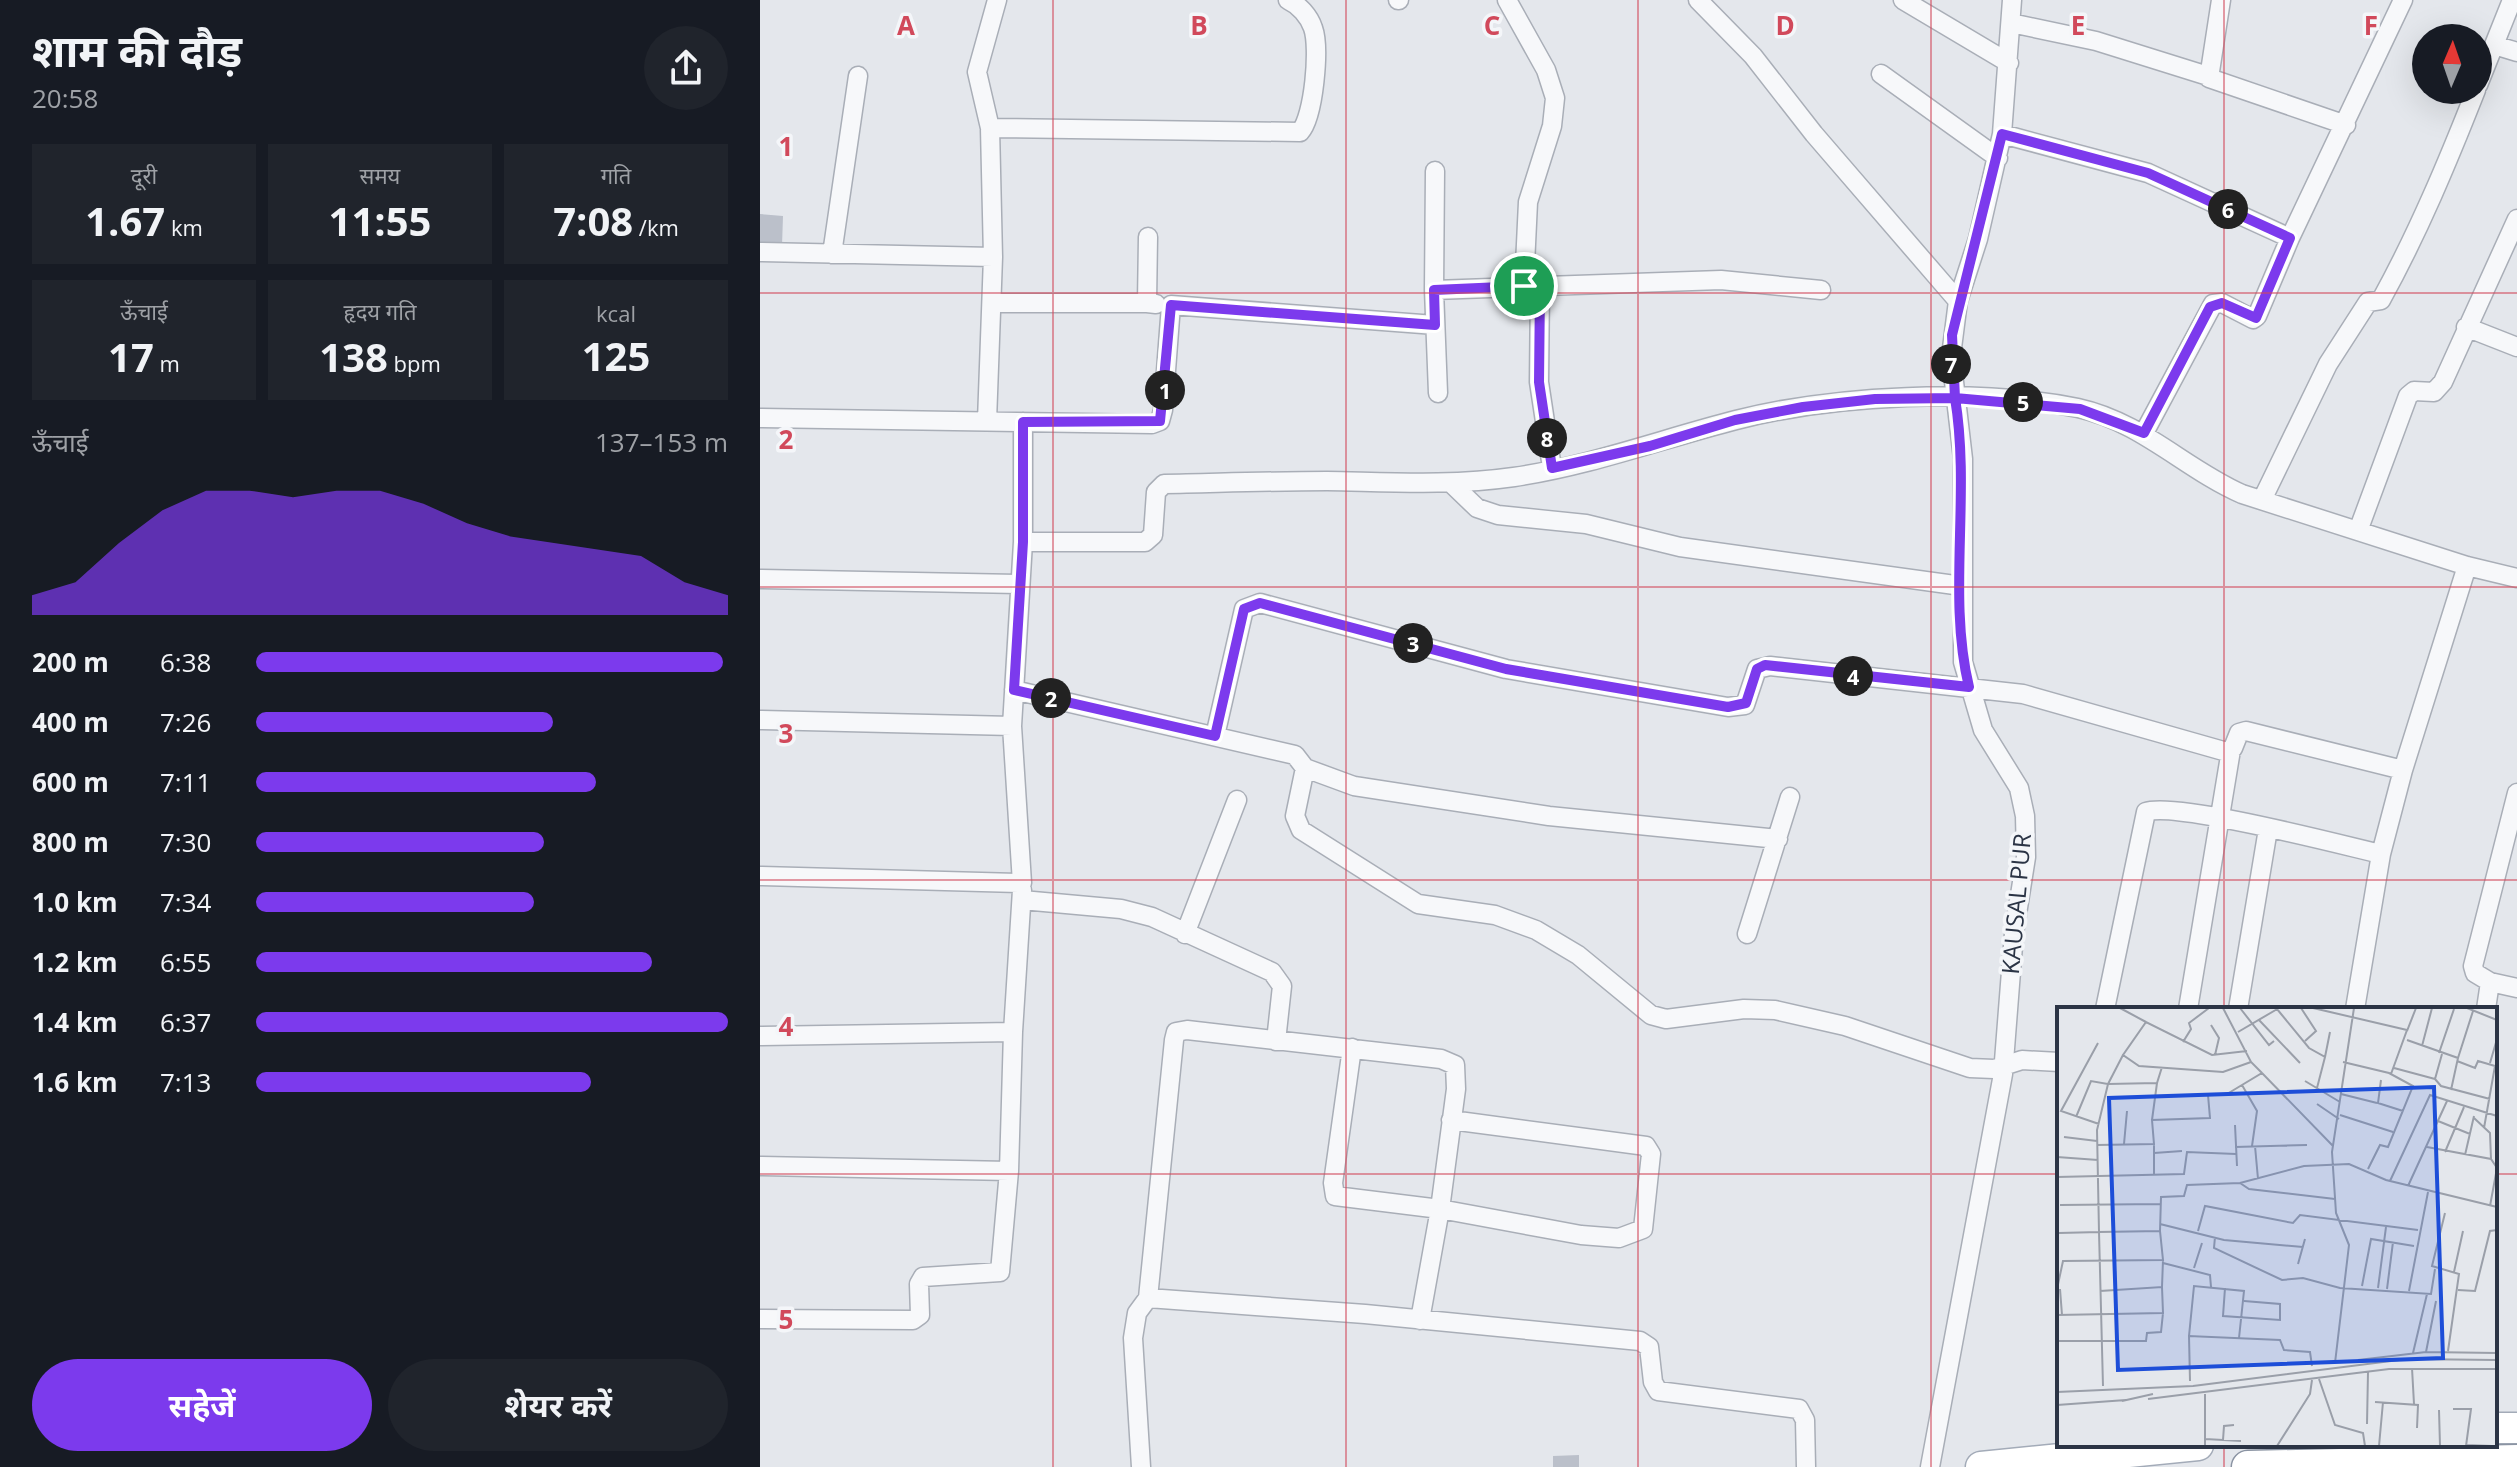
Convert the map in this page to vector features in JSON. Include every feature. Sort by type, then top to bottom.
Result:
[{"type":"highway","points":[[2248,1467],[2507,1461]]},
{"type":"main road","points":[[1981,1467],[2178,1447]]},
{"type":"street","points":[[987,421],[994,303],[990,128],[977,72],[997,0]]},
{"type":"street","points":[[990,128],[1300,132],[1305,126],[1312,92],[1315,36],[1304,14],[1288,0]]},
{"type":"street","points":[[1507,0],[1546,70],[1555,98],[1552,126],[1528,202],[1539,382],[1552,468]]},
{"type":"street","points":[[1698,0],[1753,56],[1806,126],[1958,301]]},
{"type":"street","points":[[1903,0],[2009,63]]},
{"type":"street","name":"KAUSAL PUR","points":[[1930,1467],[2004,1064],[2014,933],[2026,857],[2025,816],[2019,788],[1983,730],[1969,687],[1962,649],[1963,459],[1951,356],[1958,301],[1978,239],[1998,158],[2009,63],[2012,0]]},
{"type":"street","points":[[2208,76],[2221,0]]},
{"type":"street","points":[[2144,433],[2210,307],[2222,303],[2256,318],[2290,238],[2403,0]]},
{"type":"street","points":[[2492,50],[2512,0]]},
{"type":"street","points":[[2011,23],[2096,41],[2208,76],[2346,125]]},
{"type":"street","points":[[2494,45],[2517,52]]},
{"type":"street","points":[[1881,74],[1998,158]]},
{"type":"street","points":[[832,254],[858,76]]},
{"type":"street","points":[[2262,500],[2337,349],[2368,302],[2381,300],[2397,271],[2442,176],[2471,104]]},
{"type":"street","points":[[2002,134],[2148,173],[2290,238]]},
{"type":"street","points":[[1435,171],[1434,290],[1438,393]]},
{"type":"street","points":[[2358,531],[2408,396],[2414,391],[2434,392],[2439,387],[2517,219]]},
{"type":"street","points":[[1147,303],[1148,237]]},
{"type":"street","points":[[760,252],[993,257]]},
{"type":"street","points":[[1434,290],[1721,280],[1821,290]]},
{"type":"street","points":[[994,303],[1147,303],[1435,325]]},
{"type":"street","points":[[760,418],[1160,421],[1171,305]]},
{"type":"street","points":[[2466,327],[2517,347]]},
{"type":"street","points":[[1023,542],[1145,542],[1153,535],[1156,492],[1164,484],[1451,483],[1517,477],[1791,409],[1875,399],[1955,398],[2071,407],[2107,417],[2144,433],[2221,485],[2467,566],[2517,578]]},
{"type":"street","points":[[760,1319],[913,1320],[920,1315],[919,1284],[923,1277],[1000,1272],[1009,1171],[1013,1032],[1022,892],[1012,726],[1023,542],[1023,422]]},
{"type":"street","points":[[1451,483],[1477,508],[1498,515],[1586,524],[1680,547],[1962,586]]},
{"type":"street","points":[[2355,1007],[2381,854],[2403,770],[2467,566]]},
{"type":"street","points":[[760,579],[1019,584]]},
{"type":"street","points":[[1215,736],[1244,609],[1255,603],[1506,669],[1728,707],[1746,703],[1757,669],[1765,665],[2031,696],[2222,751],[2231,750]]},
{"type":"street","points":[[1014,690],[1295,755],[1305,768],[1354,786],[1519,812],[1778,839]]},
{"type":"street","points":[[760,720],[1012,726]]},
{"type":"street","points":[[2188,1007],[2231,750],[2239,733],[2246,731],[2403,770]]},
{"type":"street","points":[[1305,768],[1295,816],[1301,830],[1418,904],[1495,915],[1536,930],[1578,955],[1651,1015],[1666,1019],[1744,1009],[1775,1010],[1845,1026],[1970,1068],[1986,1070],[2022,1060],[2057,1062]]},
{"type":"street","points":[[2517,793],[2473,966],[2475,973],[2490,982],[2517,988]]},
{"type":"street","points":[[1747,934],[1790,797]]},
{"type":"street","points":[[1185,934],[1237,800]]},
{"type":"street","points":[[2105,1007],[2144,815],[2160,809],[2220,818],[2381,854]]},
{"type":"street","points":[[2238,1007],[2268,829]]},
{"type":"street","points":[[760,876],[1022,892],[1152,917],[1280,978],[1282,986],[1276,1041]]},
{"type":"street","points":[[2486,1007],[2490,982]]},
{"type":"street","points":[[1141,1467],[1133,1338],[1137,1313],[1148,1298],[1176,1032],[1187,1030],[1452,1062],[1457,1069],[1440,1209],[1420,1320]]},
{"type":"street","points":[[760,1036],[1013,1032]]},
{"type":"street","points":[[1352,1048],[1334,1194],[1607,1237],[1636,1235],[1645,1225],[1651,1154],[1646,1146],[1451,1120]]},
{"type":"street","points":[[760,1166],[1009,1171]]},
{"type":"street","points":[[1148,1298],[1640,1341],[1650,1351],[1653,1382],[1658,1391],[1799,1409],[1805,1420],[1806,1467]]},
{"type":"building","points":[[760,214],[783,216],[782,246],[760,245]]},
{"type":"building","points":[[1579,1455],[1579,1467],[1553,1467],[1553,1456]]},
{"type":"route","points":[[1524,286],[1434,290],[1435,325],[1171,305],[1160,421],[1152,424],[1023,422],[1023,542],[1020,549],[1014,690],[1215,736],[1244,609],[1255,603],[1506,669],[1728,707],[1746,703],[1757,669],[1765,665],[1898,682],[1969,687],[1962,649],[1963,459],[1955,398],[2080,409],[2144,433],[2210,307],[2218,302],[2251,319],[2256,318],[2290,238],[2148,173],[2080,152],[2002,134],[1987,206],[1958,301],[1951,356],[1955,398],[1837,402],[1767,413],[1650,446],[1552,468],[1539,382],[1540,287],[1524,286]]}]
